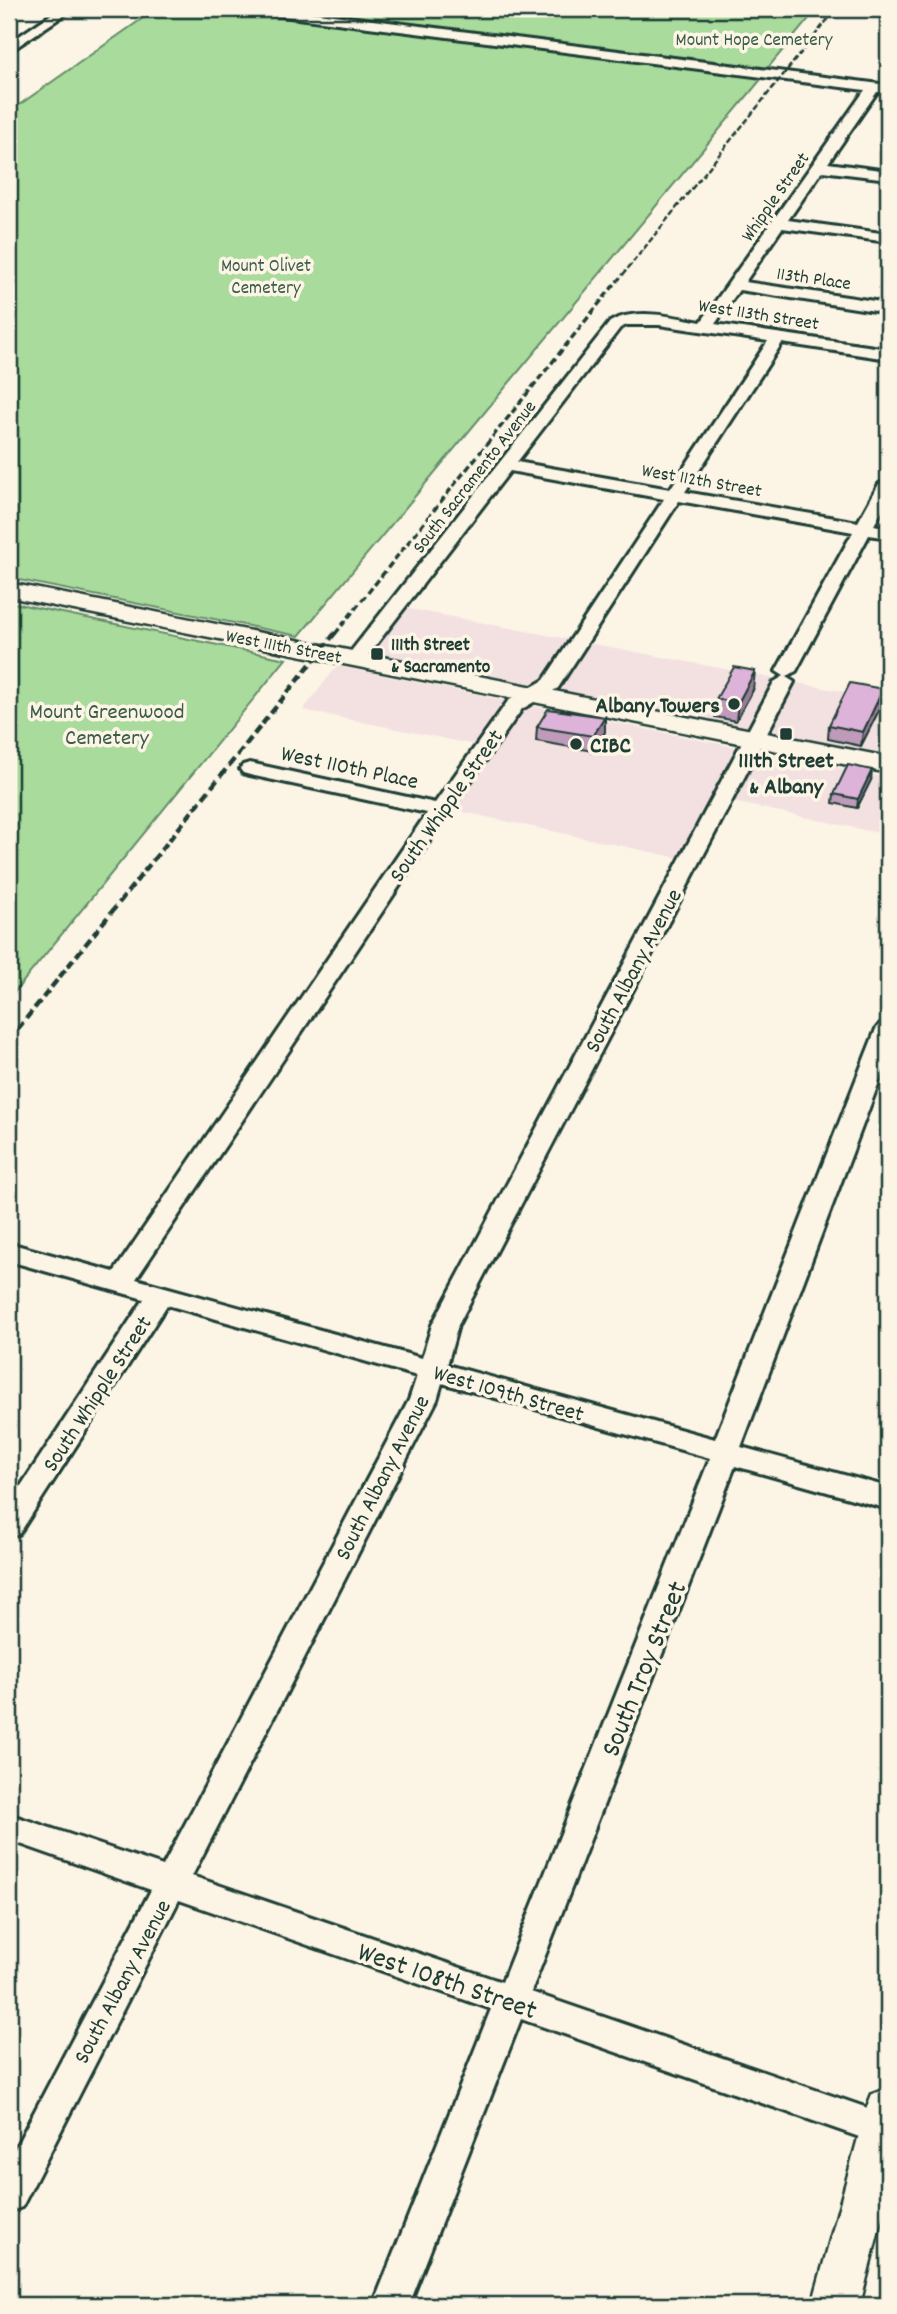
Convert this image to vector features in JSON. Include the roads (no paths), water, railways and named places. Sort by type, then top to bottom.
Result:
[{"type":"main road","name":"West 111th Street","points":[[9,590],[888,765]]},
{"type":"main road","points":[[836,2305],[886,2123]]},
{"type":"street","points":[[9,48],[68,9]]},
{"type":"street","points":[[258,9],[881,88]]},
{"type":"street","name":"Whipple Street","points":[[706,326],[819,166],[881,88]]},
{"type":"street","points":[[819,166],[888,175]]},
{"type":"street","points":[[779,223],[888,238]]},
{"type":"street","name":"113th Place","points":[[735,285],[888,308]]},
{"type":"street","name":"West 113th Street","points":[[624,320],[659,320],[706,326],[888,354]]},
{"type":"street","name":"South Sacramento Avenue","points":[[355,659],[615,326],[624,320]]},
{"type":"street","name":"South Whipple Street","points":[[120,1283],[440,810],[515,705],[551,684],[778,337]]},
{"type":"street","name":"West 112th Street","points":[[508,466],[888,533]]},
{"type":"street","name":"South Albany Avenue","points":[[9,2195],[423,1400],[445,1325],[888,484]]},
{"type":"street","name":"West 110th Place","points":[[250,769],[440,810]]},
{"type":"street","name":"South Troy Street","points":[[391,2305],[718,1477],[733,1427],[888,1029]]},
{"type":"street","name":"West 109th Street","points":[[9,1252],[888,1498]]},
{"type":"street","name":"South Whipple Street","points":[[9,1526],[161,1294]]},
{"type":"street","name":"West 108th Street","points":[[9,1827],[510,2000],[886,2123]]},
{"type":"railway","points":[[617,282],[836,9]]},
{"type":"railway","points":[[335,634],[618,280]]},
{"type":"railway","points":[[9,1040],[336,632]]},
{"type":"place","name":"111th Street & Sacramento","points":[[377,654]]},
{"type":"place","name":"Albany Towers","points":[[734,704]]},
{"type":"place","name":"111th Street & Albany","points":[[786,734]]},
{"type":"place","name":"CIBC","points":[[576,744]]},
{"type":"park label","name":"Mount Hope Cemetery","points":[[754,38]]},
{"type":"park label","name":"Mount Olivet Cemetery","points":[[266,275]]},
{"type":"park label","name":"Mount Greenwood Cemetery","points":[[107,723]]}]
